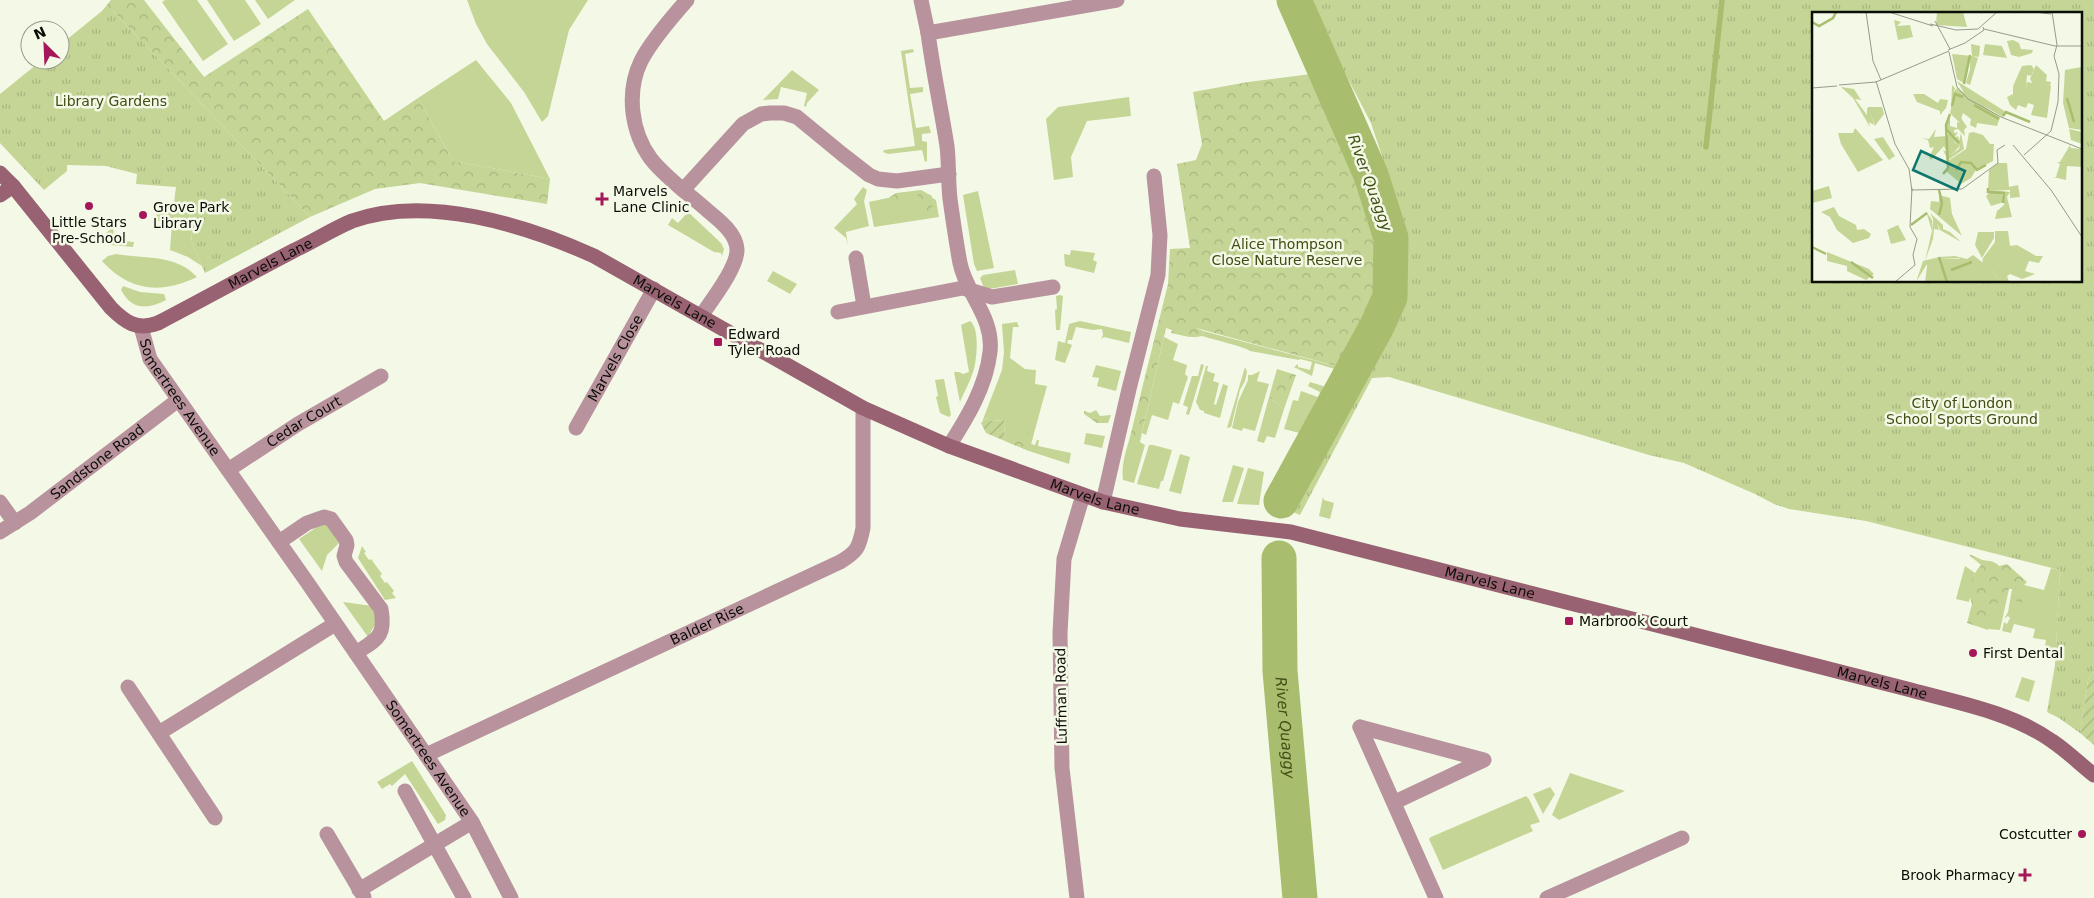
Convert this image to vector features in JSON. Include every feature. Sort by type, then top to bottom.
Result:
[{"type":"street","points":[[687,0],[642,59],[636,74],[632,109],[636,129],[646,151],[655,163],[724,225],[733,237],[737,248],[736,256],[726,276],[701,316]]},
{"type":"street","points":[[921,0],[947,147],[950,198],[961,266],[987,327],[990,351],[980,390],[949,446]]},
{"type":"street","points":[[928,33],[1115,0]]},
{"type":"street","points":[[684,190],[743,124],[762,114],[770,113],[784,113],[797,117],[869,175],[878,179],[897,182],[949,174]]},
{"type":"street","name":"Somertrees Avenue","points":[[0,173],[13,186],[111,308],[123,320],[141,326],[150,359],[472,822],[511,898]]},
{"type":"street","points":[[1103,502],[1160,266],[1160,221],[1154,176]]},
{"type":"street","points":[[0,195],[13,186]]},
{"type":"street","name":"Marvels Lane","points":[[141,326],[150,326],[173,315],[353,221],[396,212],[448,213],[508,225],[574,247],[622,270],[863,408],[949,446],[1082,495],[1103,502],[1180,519],[1291,532],[1911,690],[1998,714],[2053,741],[2094,775]]},
{"type":"street","points":[[856,258],[864,306]]},
{"type":"street","points":[[838,312],[963,288],[992,297],[1053,287]]},
{"type":"street","name":"Marvels Close","points":[[576,428],[654,289]]},
{"type":"street","name":"Cedar Court","points":[[228,470],[298,424],[381,376]]},
{"type":"street","name":"Sandstone Road","points":[[0,532],[58,492],[178,400]]},
{"type":"street","name":"Balder Rise","points":[[426,755],[840,562],[853,554],[860,545],[863,528],[863,408]]},
{"type":"street","name":"Luffman Road","points":[[1077,898],[1062,768],[1060,634],[1064,559],[1082,495]]},
{"type":"street","points":[[0,502],[15,522]]},
{"type":"street","points":[[279,542],[307,523],[324,517],[331,519],[346,540],[347,545],[344,556],[346,562],[381,609],[383,618],[383,630],[356,653]]},
{"type":"street","points":[[159,733],[335,624]]},
{"type":"street","points":[[128,687],[216,818]]},
{"type":"street","points":[[1394,802],[1484,760],[1360,727],[1436,898]]},
{"type":"street","points":[[405,791],[464,898]]},
{"type":"street","points":[[326,834],[362,894],[434,843],[472,822]]},
{"type":"street","points":[[1547,898],[1682,838]]},
{"type":"green space","points":[[111,0],[144,0],[204,77],[308,9],[384,121],[418,98],[453,161],[550,179],[547,204],[420,183],[375,189],[310,217],[113,11],[102,11]]},
{"type":"green space","points":[[165,0],[197,0],[228,44],[203,61],[162,2]]},
{"type":"green space","points":[[207,0],[245,0],[261,24],[234,41]]},
{"type":"green space","points":[[255,0],[295,0],[268,19]]},
{"type":"green space","points":[[467,0],[588,0],[569,30],[548,116],[542,122],[524,92],[487,44],[476,24]]},
{"type":"green space","name":"City of London School Sports Ground","points":[[1307,0],[2094,0],[2094,671],[2088,680],[2080,733],[2047,712],[2055,665],[2060,570],[1866,521],[1789,509],[1684,463],[1649,455],[1389,377],[1372,378],[1300,515],[1286,509],[1395,298],[1396,237],[1402,234],[1378,161],[1383,159],[1371,123]]},
{"type":"green space","name":"Library Gardens","points":[[102,11],[113,11],[310,217],[205,273],[192,243],[189,213],[173,211],[176,187],[136,184],[137,174],[106,166],[67,165],[67,171],[44,190],[0,143],[0,94],[30,70],[70,70],[70,37]]},
{"type":"green space","points":[[913,49],[914,52],[905,54],[910,88],[923,87],[923,92],[910,94],[916,128],[929,126],[931,133],[922,134],[922,141],[927,142],[927,161],[925,162],[922,150],[888,154],[883,152],[884,150],[915,146],[901,51]]},
{"type":"green space","points":[[476,60],[511,103],[550,179],[453,161],[418,98]]},
{"type":"green space","points":[[792,70],[819,90],[807,103],[806,107],[804,106],[807,93],[781,87],[778,99],[763,100]]},
{"type":"green space","name":"Alice Thompson Close Nature Reserve","points":[[1319,73],[1340,110],[1362,164],[1386,240],[1385,297],[1347,369],[1196,328],[1203,331],[1202,336],[1183,336],[1171,333],[1172,330],[1166,328],[1141,437],[1130,437],[1168,284],[1170,249],[1190,248],[1177,164],[1196,160],[1202,144],[1193,92],[1248,82]]},
{"type":"green space","points":[[1129,97],[1131,116],[1087,121],[1071,157],[1073,177],[1054,180],[1046,119],[1058,107]]},
{"type":"green space","points":[[863,187],[867,190],[864,201],[869,226],[846,232],[848,246],[846,238],[834,228],[857,204],[854,199]]},
{"type":"green space","points":[[921,190],[932,196],[933,205],[929,213],[922,215],[915,211],[913,205],[917,200],[918,194],[903,197],[900,200],[891,200],[890,197],[896,193]]},
{"type":"green space","points":[[920,191],[936,200],[939,217],[874,227],[869,202]]},
{"type":"green space","points":[[978,191],[994,268],[977,271],[974,264],[963,195]]},
{"type":"green space","points":[[157,210],[189,213],[192,243],[202,266],[188,257],[170,250],[172,223],[156,221]]},
{"type":"green space","points":[[688,212],[721,243],[724,249],[722,256],[721,253],[714,252],[668,225],[672,218],[678,223]]},
{"type":"green space","points":[[114,226],[113,240],[134,242],[133,247],[110,245],[105,234]]},
{"type":"green space","points":[[1071,250],[1095,253],[1093,260],[1097,262],[1094,273],[1065,266],[1064,254],[1070,255]]},
{"type":"green space","points":[[116,254],[170,261],[180,264],[197,277],[159,288],[135,284],[124,279],[102,261],[108,256]]},
{"type":"green space","points":[[1015,270],[1018,284],[989,289],[984,288],[980,278],[983,275]]},
{"type":"green space","points":[[773,271],[797,284],[790,294],[767,281]]},
{"type":"green space","points":[[123,286],[140,292],[164,294],[166,300],[146,307],[135,305],[125,297],[121,290]]},
{"type":"green space","points":[[1056,296],[1063,296],[1060,330],[1056,330]]},
{"type":"green space","points":[[970,321],[975,330],[976,360],[972,376],[960,402],[954,372],[963,374],[969,372],[961,325]]},
{"type":"green space","points":[[1080,321],[1131,332],[1129,343],[1104,337],[1101,339],[1103,335],[1102,329],[1093,330],[1076,327],[1072,340],[1068,340],[1067,343],[1072,345],[1065,363],[1055,360],[1058,341],[1065,343],[1069,324]]},
{"type":"green space","points":[[1017,322],[1019,327],[1013,327],[1010,358],[1025,369],[1036,370],[1035,384],[1047,386],[1031,444],[1035,445],[1037,440],[1039,440],[1038,446],[1071,453],[1069,464],[1005,441],[1004,420],[991,421],[986,418],[982,422],[1002,370],[1004,352],[1002,324]]},
{"type":"green space","points":[[1203,331],[1339,367],[1338,370],[1315,363],[1312,376],[1294,367],[1298,364],[1298,367],[1310,370],[1312,362],[1250,351],[1202,336]]},
{"type":"green space","points":[[1164,337],[1178,344],[1173,360],[1187,365],[1185,374],[1188,377],[1179,404],[1173,402],[1168,420],[1152,415],[1146,435],[1142,433]]},
{"type":"green space","points":[[1201,364],[1204,365],[1189,415],[1186,414],[1188,407],[1183,405],[1192,376],[1198,376]]},
{"type":"green space","points":[[1096,365],[1121,371],[1116,391],[1097,386],[1099,378],[1092,377]]},
{"type":"green space","points":[[1206,366],[1208,366],[1207,371],[1215,374],[1213,381],[1219,383],[1214,404],[1216,405],[1223,384],[1228,386],[1220,418],[1204,413],[1196,402]]},
{"type":"green space","points":[[1245,367],[1247,372],[1245,381],[1240,390],[1231,427],[1227,428]]},
{"type":"green space","points":[[1277,369],[1296,375],[1284,409],[1269,397]]},
{"type":"green space","points":[[1260,371],[1257,381],[1269,384],[1255,431],[1243,428],[1242,431],[1232,428],[1238,402],[1248,380],[1248,375]]},
{"type":"green space","points":[[944,379],[951,415],[949,417],[940,413],[936,397],[938,396],[935,380]]},
{"type":"green space","points":[[1310,382],[1336,390],[1311,436],[1284,429],[1293,400],[1298,401],[1301,391],[1318,397],[1320,392],[1308,386]]},
{"type":"green space","points":[[1269,397],[1284,409],[1275,438],[1267,436],[1264,443],[1257,441]]},
{"type":"green space","points":[[1096,410],[1100,416],[1111,415],[1108,423],[1097,423],[1084,414],[1084,411],[1090,413]]},
{"type":"green space","points":[[986,418],[991,421],[1004,420],[1005,441],[986,433],[981,423]]},
{"type":"green space","points":[[1028,433],[1034,433],[1029,451],[1005,441],[1005,436],[1027,440]]},
{"type":"green space","points":[[1086,433],[1105,436],[1102,448],[1084,444]]},
{"type":"green space","points":[[1130,437],[1141,437],[1140,442],[1145,445],[1134,483],[1123,480],[1123,463]]},
{"type":"green space","points":[[1149,445],[1172,450],[1159,489],[1137,484]]},
{"type":"green space","points":[[1180,454],[1190,457],[1181,494],[1169,491]]},
{"type":"green space","points":[[1233,465],[1244,468],[1233,502],[1222,502]]},
{"type":"green space","points":[[1248,468],[1264,472],[1259,505],[1237,504]]},
{"type":"green space","points":[[1323,497],[1324,500],[1334,503],[1330,519],[1319,516]]},
{"type":"green space","points":[[323,523],[329,526],[339,543],[327,555],[322,571],[299,539]]},
{"type":"green space","points":[[362,546],[369,560],[371,559],[382,574],[380,576],[394,591],[392,593],[396,598],[385,600],[358,558]]},
{"type":"green space","points":[[1969,555],[1999,566],[2007,564],[2027,582],[2024,585],[2023,601],[2016,615],[2014,610],[2017,606],[2016,589],[2009,589],[2005,593],[2000,592],[1988,630],[1967,623],[1972,604],[1968,591],[1975,573],[1981,565]]},
{"type":"green space","points":[[1965,566],[1975,573],[1969,602],[1956,599]]},
{"type":"green space","points":[[2051,568],[2060,570],[2056,648],[2045,647],[2046,640],[2033,638],[2035,629],[2014,624],[2011,633],[2002,631],[2004,622],[2007,624],[2010,618],[2008,616],[2004,619],[2008,612],[2012,589],[2024,585],[2044,590]]},
{"type":"green space","points":[[1998,585],[2009,589],[2000,630],[1988,629]]},
{"type":"green space","points":[[343,602],[372,606],[375,609],[376,623],[368,637]]},
{"type":"green space","points":[[2094,671],[2094,745],[2080,733],[2088,680]]},
{"type":"green space","points":[[2022,677],[2035,681],[2029,702],[2015,697]]},
{"type":"green space","points":[[412,761],[446,815],[445,820],[438,824],[405,774],[392,786],[390,784],[382,789],[377,782]]},
{"type":"green space","points":[[1570,773],[1625,791],[1559,820],[1552,815]]},
{"type":"green space","points":[[1550,787],[1555,794],[1543,814],[1533,794]]},
{"type":"green space","points":[[1526,796],[1540,822],[1530,825],[1533,831],[1443,870],[1429,839],[1431,837]]},
{"type":"waterway","name":"River Quaggy","points":[[1281,501],[1377,326],[1390,297],[1391,238],[1371,175],[1294,0]]},
{"type":"waterway","points":[[1706,147],[1722,0]]},
{"type":"waterway","points":[[1345,116],[1353,122],[1360,123]]},
{"type":"waterway","name":"River Quaggy","points":[[1279,558],[1280,671],[1300,898]]},
{"type":"place","name":"Marvels Lane Clinic","points":[[602,199]]},
{"type":"place","name":"Little Stars Pre-School","points":[[89,206]]},
{"type":"place","name":"Grove Park Library","points":[[143,215]]},
{"type":"place","name":"Edward Tyler Road","points":[[718,342]]},
{"type":"place","name":"Marbrook Court","points":[[1569,621]]},
{"type":"place","name":"First Dental","points":[[1973,653]]},
{"type":"place","name":"Costcutter","points":[[2082,834]]},
{"type":"place","name":"Brook Pharmacy","points":[[2025,875]]}]
